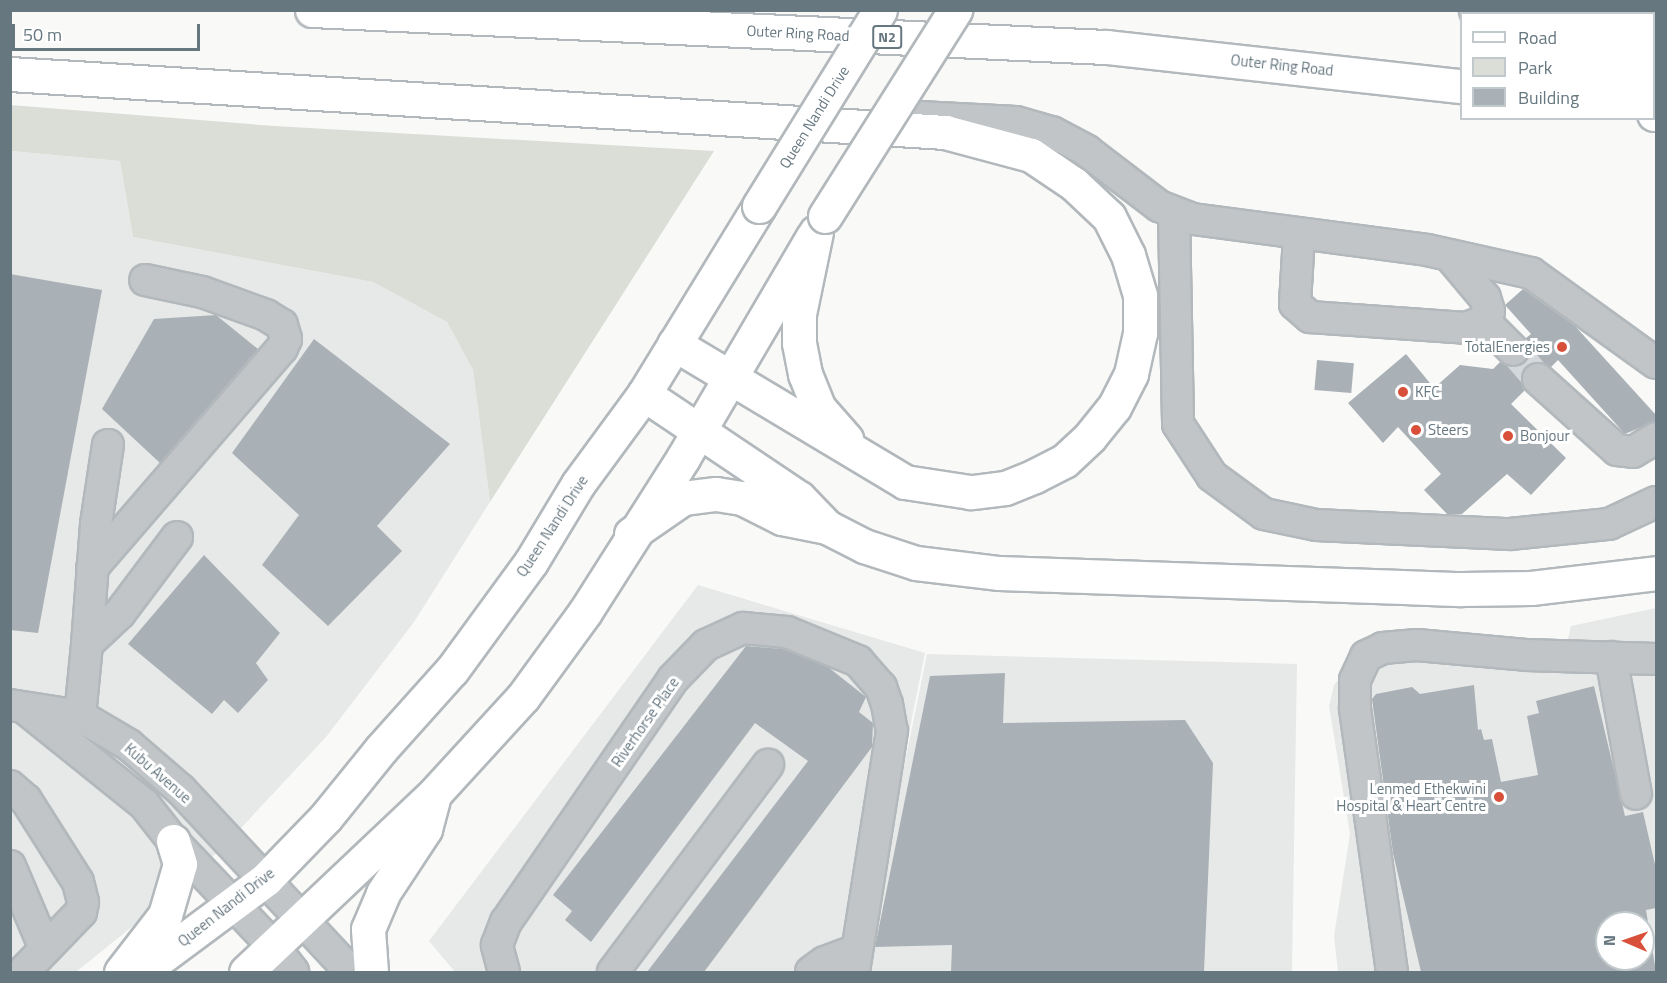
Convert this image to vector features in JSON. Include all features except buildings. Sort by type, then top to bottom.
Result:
[{"type":"main road","name":"Outer Ring Road","points":[[312,10],[1106,47],[1460,86]]},
{"type":"main road","name":"Queen Nandi Drive","points":[[141,972],[266,879],[326,817],[452,670],[531,562],[578,484],[644,394],[880,10]]},
{"type":"main road","points":[[246,972],[435,793],[523,697],[585,612],[631,534],[699,433],[821,224],[955,10]]},
{"type":"main road","points":[[10,74],[945,132],[1031,156],[1074,184],[1109,216],[1128,255],[1140,296],[1140,333],[1131,374],[1114,407],[1090,437],[1064,461],[1035,476],[1005,488],[970,492],[905,482],[729,379],[674,344]]},
{"type":"main road","points":[[821,224],[799,314],[805,374],[818,406],[865,460]]},
{"type":"main road","points":[[644,394],[799,498],[826,527]]},
{"type":"main road","points":[[631,534],[662,509],[697,494],[742,498],[782,518],[826,527],[864,546],[916,563],[999,573],[1462,589],[1531,588],[1656,573]]},
{"type":"main road","points":[[371,972],[368,929],[382,893],[425,830],[435,793]]},
{"type":"main road","points":[[121,972],[165,915],[180,864],[173,841]]},
{"type":"street","points":[[574,110],[802,110],[1016,122],[1052,132],[1088,151],[1174,214],[1299,236],[1449,255],[1531,273],[1656,363]]},
{"type":"street","points":[[1174,214],[1178,424],[1212,476],[1264,514],[1316,525],[1510,534],[1609,524],[1656,502]]},
{"type":"street","points":[[1299,236],[1294,298],[1296,309],[1303,315],[1466,328],[1484,321],[1489,311],[1485,298],[1449,255]]},
{"type":"street","points":[[92,568],[282,348],[286,339],[282,325],[266,315],[202,292],[145,280]]},
{"type":"street","points":[[1484,321],[1513,350]]},
{"type":"street","points":[[1538,379],[1617,450],[1633,452],[1656,438]]},
{"type":"street","points":[[80,716],[92,568],[108,445]]},
{"type":"street","points":[[87,644],[120,613],[177,537]]},
{"type":"street","name":"Riverhorse Place","points":[[504,972],[497,945],[506,922],[673,679],[706,645],[743,628],[787,632],[858,661],[881,687],[887,704],[892,731],[854,962]]},
{"type":"street","points":[[1392,972],[1355,708],[1354,680],[1360,662],[1373,650],[1417,645],[1526,655],[1656,658]]},
{"type":"street","points":[[1611,657],[1636,794]]},
{"type":"street","name":"Kubu Avenue","points":[[19,708],[80,716],[129,745],[266,879],[351,972]]},
{"type":"street","name":"Kubu Avenue","points":[[19,708],[144,804],[173,841],[273,946],[293,972]]},
{"type":"street","points":[[615,969],[768,765]]},
{"type":"street","points":[[10,786],[26,800],[82,893],[81,912],[23,972]]},
{"type":"street","points":[[10,866],[45,950]]},
{"type":"street","points":[[811,972],[825,962],[854,962]]},
{"type":"shaded area","points":[[10,151],[120,161],[133,237],[373,282],[447,322],[473,370],[490,502],[414,622],[326,737],[227,843],[175,892],[76,972],[11,972]]},
{"type":"shaded area","points":[[698,585],[925,653],[861,972],[455,972],[429,941]]},
{"type":"shaded area","name":"Lenmed Ethekwini Hospital & Heart Centre","points":[[1656,608],[1656,972],[1338,972],[1334,936],[1350,834],[1329,706],[1334,685],[1368,645],[1565,651],[1571,626]]},
{"type":"shaded area","points":[[927,654],[1297,664],[1292,972],[862,972]]},
{"type":"green space","points":[[10,105],[274,126],[714,151],[490,502],[473,370],[447,322],[373,282],[133,237],[120,161],[11,151]]},
{"type":"tunnel","points":[[1513,350],[1538,379]]},
{"type":"place","name":"TotalEnergies","points":[[1562,347]]},
{"type":"place","name":"KFC","points":[[1403,392]]},
{"type":"place","name":"Steers","points":[[1416,430]]},
{"type":"place","name":"Bonjour","points":[[1508,436]]},
{"type":"place","name":"Lenmed Ethekwini Hospital & Heart Centre","points":[[1499,797]]}]
